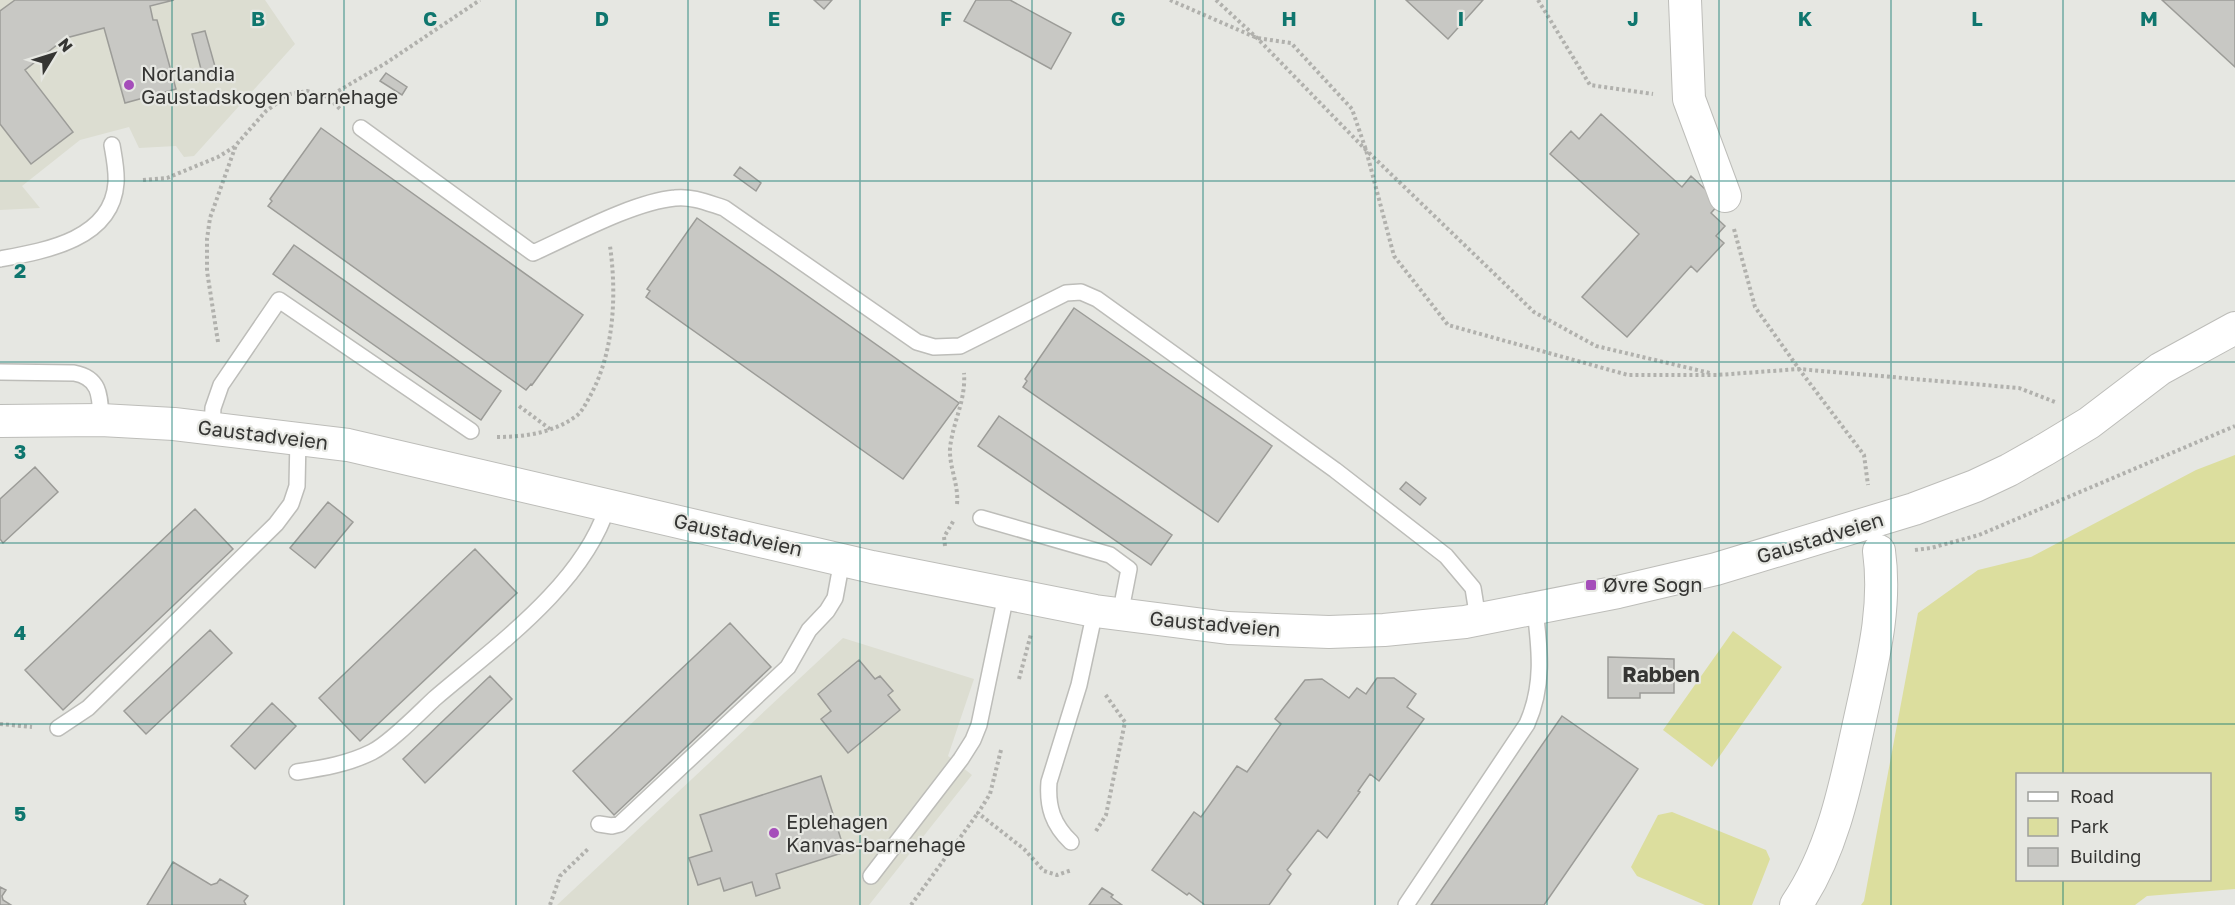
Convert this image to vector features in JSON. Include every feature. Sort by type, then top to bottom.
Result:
[{"type":"street","points":[[1685,0],[1689,99],[1725,196]]},
{"type":"street","name":"Gaustadveien","points":[[0,421],[101,420],[212,428],[348,445],[485,475],[842,560],[1006,595],[1108,613],[1228,628],[1329,632],[1426,627],[1478,620],[1535,610],[1716,569],[1874,537],[1914,509],[1975,486],[2009,470],[2089,423],[2160,369],[2235,328]]},
{"type":"street","name":"Gaustadveien","points":[[1796,905],[1810,885],[1842,803],[1878,636],[1882,594],[1874,537]]},
{"type":"lane","points":[[361,128],[533,253],[635,208],[674,198],[695,198],[724,208],[917,342],[934,347],[960,346],[1066,293],[1081,292],[1097,299],[1335,470],[1446,556],[1473,588],[1478,620]]},
{"type":"lane","points":[[0,259],[70,242],[86,232],[105,214],[116,183],[112,145]]},
{"type":"lane","points":[[212,428],[213,408],[221,385],[279,300],[471,431]]},
{"type":"lane","points":[[0,372],[86,375],[94,383],[99,395],[101,420]]},
{"type":"lane","points":[[58,728],[88,708],[276,524],[291,504],[297,486],[298,438]]},
{"type":"lane","points":[[297,772],[337,766],[375,750],[512,633],[571,576],[590,549],[602,525],[608,505]]},
{"type":"lane","points":[[981,518],[1110,555],[1129,569],[1108,613],[1079,685],[1050,782],[1048,796],[1054,821],[1059,831],[1071,842]]},
{"type":"lane","points":[[605,825],[620,824],[788,667],[809,630],[827,611],[835,598],[842,560]]},
{"type":"lane","points":[[871,876],[973,740],[1006,595]]},
{"type":"lane","points":[[1406,905],[1527,724],[1535,706],[1539,686],[1539,641],[1535,610]]},
{"type":"path","points":[[328,97],[386,63],[480,0]]},
{"type":"path","points":[[1170,0],[1257,38],[1291,43],[1352,109],[1366,150],[1394,256],[1448,325],[1628,375],[1717,375],[1799,369],[2019,388],[2060,404],[2089,423]]},
{"type":"path","points":[[1216,0],[1257,38],[1366,150],[1534,312],[1596,346],[1717,375]]},
{"type":"path","points":[[1538,0],[1590,85],[1689,99]]},
{"type":"path","points":[[116,183],[167,178],[218,157],[236,145],[266,111],[290,94],[308,91],[328,97],[361,128]]},
{"type":"path","points":[[229,373],[221,357],[215,332],[207,271],[207,239],[210,218],[236,145]]},
{"type":"path","points":[[1725,196],[1755,307],[1864,455],[1874,537],[1931,548],[1979,535],[2235,426]]},
{"type":"path","points":[[485,475],[478,436],[515,437],[551,430],[582,411],[601,375],[610,326],[613,291],[613,266],[606,220]]},
{"type":"path","points":[[956,508],[958,500],[950,459],[951,444],[965,386]]},
{"type":"path","points":[[519,406],[551,430]]},
{"type":"path","points":[[945,583],[944,537],[951,528],[955,516]]},
{"type":"path","points":[[911,905],[978,813]]},
{"type":"path","points":[[550,905],[560,876],[605,825]]},
{"type":"shaded area","name":"Norlandia Gaustadskogen barnehage","points":[[0,0],[265,0],[295,44],[194,156],[184,157],[176,146],[139,148],[129,127],[80,140],[22,186],[40,208],[0,210]]},
{"type":"shaded area","points":[[843,638],[974,679],[948,756],[972,775],[869,905],[557,905]]},
{"type":"green space","points":[[2235,455],[2235,889],[2147,896],[2135,905],[1861,905],[1864,901],[1918,613],[1978,570],[2031,557],[2196,470]]},
{"type":"green space","points":[[1733,631],[1782,667],[1712,767],[1663,730]]},
{"type":"green space","points":[[1672,812],[1766,850],[1770,859],[1752,905],[1705,905],[1637,876],[1631,867],[1658,815]]},
{"type":"building","points":[[15,0],[174,0],[150,6],[153,20],[157,20],[176,89],[125,103],[104,28],[66,38],[25,70],[73,132],[31,164],[0,124],[0,11]]},
{"type":"building","points":[[814,0],[832,0],[824,9]]},
{"type":"building","points":[[976,0],[1010,0],[1071,33],[1051,69],[964,21]]},
{"type":"building","points":[[1406,0],[1483,0],[1448,39]]},
{"type":"building","points":[[2162,0],[2235,0],[2235,67]]},
{"type":"building","points":[[205,31],[218,77],[204,81],[192,34]]},
{"type":"building","points":[[386,73],[407,87],[402,95],[380,81]]},
{"type":"building","points":[[1601,114],[1682,187],[1691,176],[1720,203],[1711,213],[1725,226],[1716,236],[1724,243],[1697,272],[1691,266],[1627,337],[1582,297],[1639,234],[1550,154],[1571,131],[1579,139]]},
{"type":"building","points":[[321,128],[583,315],[526,390],[268,206],[272,201],[270,199]]},
{"type":"building","points":[[740,167],[761,183],[756,191],[734,175]]},
{"type":"building","points":[[697,218],[959,403],[903,479],[646,297],[650,291],[647,289]]},
{"type":"building","points":[[294,245],[501,391],[481,420],[273,274]]},
{"type":"building","points":[[1074,308],[1272,446],[1218,522],[1023,387],[1027,381],[1025,379]]},
{"type":"building","points":[[999,416],[1172,535],[1151,565],[978,446]]},
{"type":"building","points":[[35,467],[58,492],[3,543],[0,539],[0,499]]},
{"type":"building","points":[[1406,482],[1426,498],[1420,505],[1400,489]]},
{"type":"building","points":[[328,502],[353,522],[315,568],[290,548]]},
{"type":"building","points":[[195,509],[233,549],[63,710],[25,670]]},
{"type":"building","points":[[475,549],[517,593],[360,741],[319,698]]},
{"type":"building","points":[[730,623],[771,667],[614,815],[573,771]]},
{"type":"building","points":[[210,630],[232,653],[146,734],[124,711]]},
{"type":"building","points":[[1608,657],[1674,659],[1674,693],[1640,693],[1640,698],[1608,698]]},
{"type":"building","points":[[859,660],[875,679],[880,676],[893,691],[888,695],[900,710],[848,753],[821,719],[831,711],[818,694]]},
{"type":"building","points":[[490,676],[512,699],[425,783],[403,759]]},
{"type":"building","points":[[1377,678],[1394,678],[1416,694],[1407,707],[1424,719],[1379,781],[1370,774],[1327,838],[1318,830],[1287,870],[1291,874],[1269,905],[1205,905],[1152,870],[1194,812],[1201,817],[1237,766],[1247,772],[1281,724],[1275,719],[1305,680],[1322,679],[1349,698],[1357,688],[1366,694]]},
{"type":"building","points":[[272,703],[296,726],[255,769],[231,746]]},
{"type":"building","points":[[1562,716],[1638,769],[1544,905],[1431,905]]},
{"type":"building","points":[[821,776],[845,852],[776,874],[780,888],[756,896],[752,882],[724,891],[720,878],[698,885],[689,858],[712,851],[700,815]]},
{"type":"building","points":[[173,862],[211,885],[220,879],[248,896],[244,901],[246,905],[147,905]]},
{"type":"building","points":[[0,887],[6,890],[2,896],[3,900],[11,905],[0,905]]},
{"type":"building","points":[[1102,888],[1113,895],[1111,897],[1122,905],[1089,905]]},
{"type":"place","name":"Norlandia Gaustadskogen barnehage","points":[[129,85]]},
{"type":"place","name":"Øvre Sogn","points":[[1591,585]]},
{"type":"place","name":"Eplehagen Kanvas-barnehage","points":[[774,833]]},
{"type":"district","name":"Rabben","points":[[1661,675]]}]
